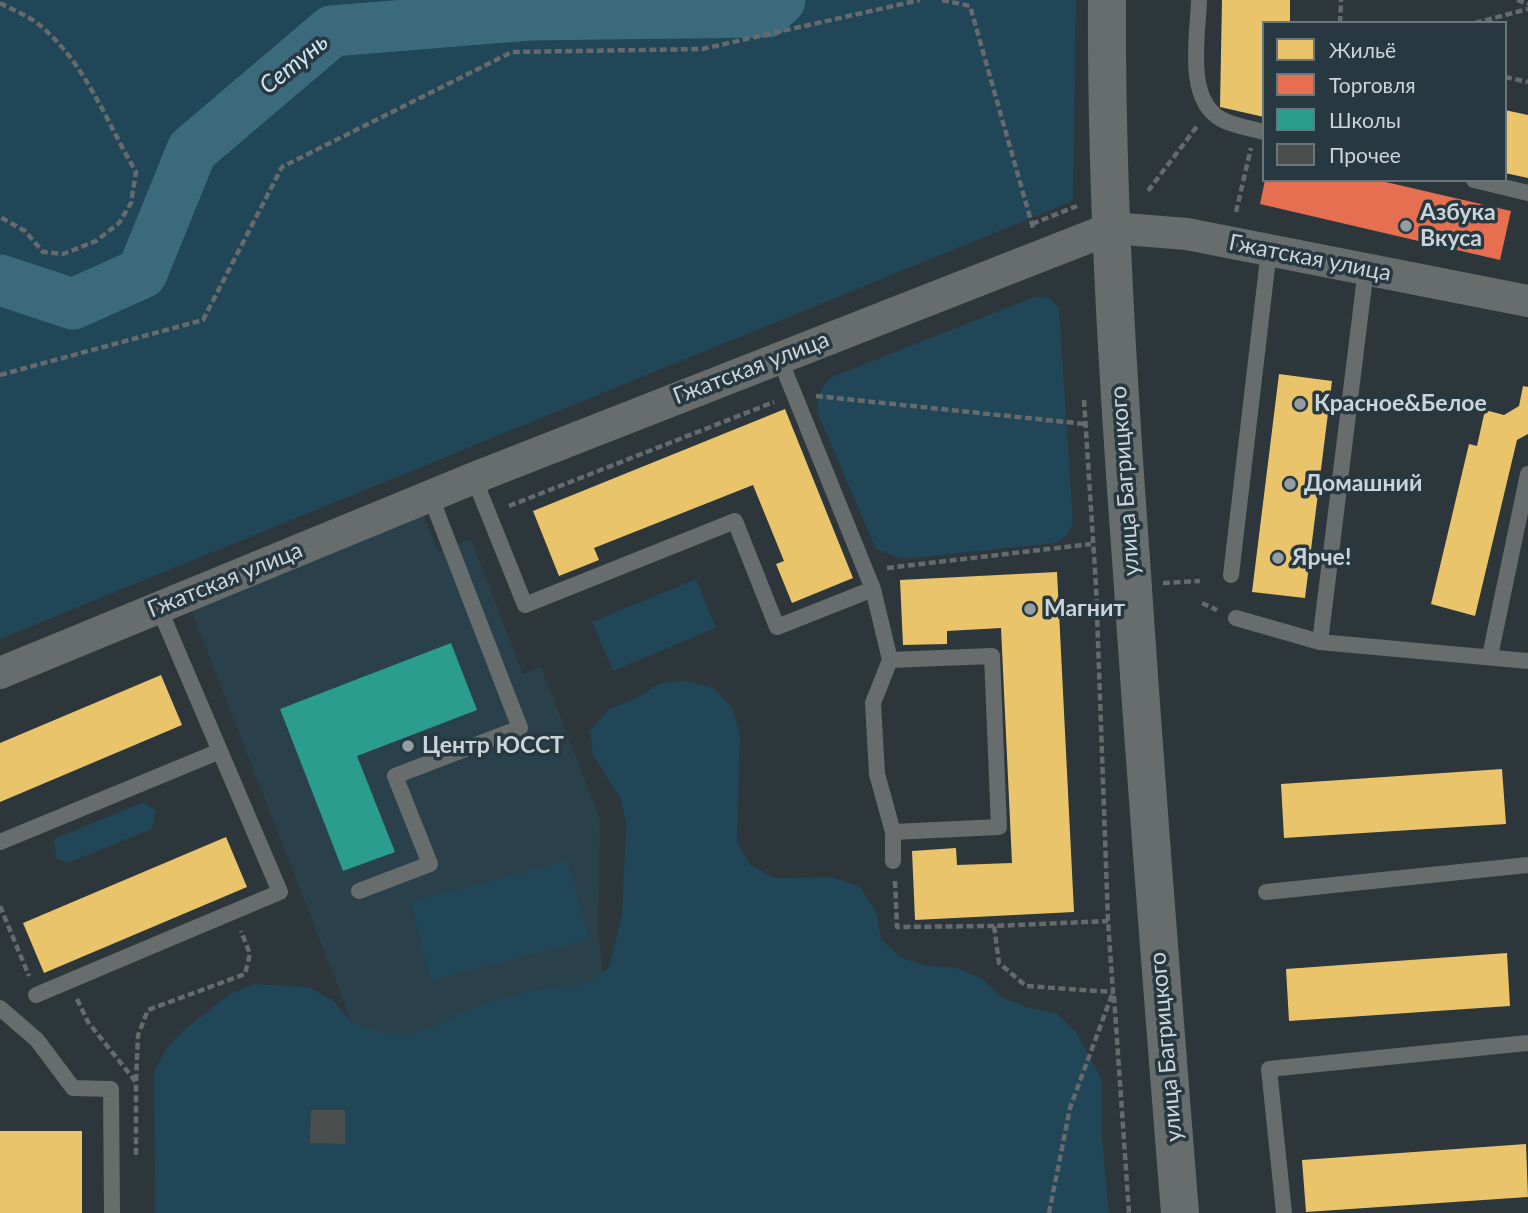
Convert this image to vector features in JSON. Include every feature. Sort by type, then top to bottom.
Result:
[{"type":"street","name":"улица Багрицкого","points":[[1107,0],[1107,100],[1119,392],[1142,741],[1180,1213]]},
{"type":"street","name":"Гжатская улица","points":[[0,673],[430,495],[1112,228],[1187,234],[1528,301]]},
{"type":"lane","points":[[1199,0],[1199,94],[1209,110],[1222,120],[1259,131]]},
{"type":"lane","points":[[1482,182],[1528,193]]},
{"type":"lane","points":[[1231,575],[1269,250]]},
{"type":"lane","points":[[1320,642],[1366,269]]},
{"type":"lane","points":[[779,357],[873,589],[890,660],[873,704],[877,774],[892,832],[893,861]]},
{"type":"lane","points":[[1490,656],[1528,474]]},
{"type":"lane","points":[[474,478],[525,605],[735,521],[778,627],[873,589]]},
{"type":"lane","points":[[359,891],[430,864],[395,775],[520,728],[430,495]]},
{"type":"lane","points":[[36,995],[280,892],[159,608]]},
{"type":"lane","points":[[1236,618],[1320,642],[1528,661]]},
{"type":"lane","points":[[890,660],[992,656],[999,827],[892,832]]},
{"type":"lane","points":[[0,842],[220,751]]},
{"type":"lane","points":[[1266,892],[1528,865]]},
{"type":"lane","points":[[0,1008],[37,1040],[73,1088],[111,1089],[112,1213]]},
{"type":"lane","points":[[1284,1213],[1269,1069],[1528,1043]]},
{"type":"path","points":[[0,375],[203,320],[282,166],[512,52],[702,49],[920,0]]},
{"type":"path","points":[[942,0],[970,6],[1041,255]]},
{"type":"path","points":[[1340,21],[1341,0]]},
{"type":"path","points":[[1517,0],[1528,7]]},
{"type":"path","points":[[0,3],[41,27],[78,68],[101,102],[117,140],[136,172],[131,204],[120,223],[96,241],[63,254],[43,252],[25,231],[0,217]]},
{"type":"path","points":[[1482,21],[1528,7]]},
{"type":"path","points":[[1507,77],[1528,82]]},
{"type":"path","points":[[1148,191],[1209,110]]},
{"type":"path","points":[[1236,212],[1259,131]]},
{"type":"path","points":[[488,514],[794,394],[1085,424]]},
{"type":"path","points":[[1084,398],[1091,544],[1096,586],[1108,921],[1129,1213]]},
{"type":"path","points":[[865,570],[1091,544]]},
{"type":"path","points":[[893,861],[897,927],[1108,921]]},
{"type":"path","points":[[0,906],[36,995]]},
{"type":"path","points":[[136,1082],[138,1035],[148,1010],[245,974],[250,954],[233,912]]},
{"type":"path","points":[[994,926],[999,963],[1026,986],[1113,992]]},
{"type":"path","points":[[1049,1213],[1070,1108],[1113,992]]},
{"type":"path","points":[[77,998],[88,1021]]},
{"type":"shaded area","points":[[0,0],[1076,0],[1073,201],[0,639]]},
{"type":"shaded area","points":[[1034,297],[1049,298],[1059,307],[1073,523],[1067,536],[1056,543],[913,558],[899,558],[876,549],[817,412],[822,388],[832,377]]},
{"type":"shaded area","name":"Центр ЮССТ","points":[[423,514],[438,551],[471,539],[523,674],[541,667],[600,818],[598,932],[618,1104],[383,1102],[191,610]]},
{"type":"shaded area","points":[[696,579],[716,628],[613,671],[592,622]]},
{"type":"shaded area","points":[[687,681],[714,688],[733,709],[740,734],[737,841],[750,865],[775,878],[832,877],[860,887],[876,911],[881,939],[900,957],[928,966],[955,967],[982,979],[1003,998],[1029,1008],[1056,1013],[1076,1032],[1102,1080],[1102,1137],[1109,1213],[155,1213],[154,1071],[168,1046],[186,1028],[230,994],[255,984],[309,987],[332,1000],[350,1020],[376,1032],[403,1035],[428,1029],[479,1006],[532,991],[585,984],[608,969],[622,916],[626,823],[621,799],[593,755],[590,731],[608,710],[638,697],[660,683]]},
{"type":"shaded area","points":[[144,802],[156,811],[152,829],[68,863],[56,858],[54,839]]},
{"type":"shaded area","points":[[568,861],[589,939],[431,980],[411,902]]},
{"type":"building: Жильё","points":[[1222,0],[1290,0],[1290,21],[1262,21],[1262,117],[1220,107]]},
{"type":"building: Жильё","points":[[1507,110],[1528,115],[1528,178],[1507,173]]},
{"type":"building: Жильё","points":[[1279,374],[1332,381],[1305,598],[1252,592]]},
{"type":"building: Жильё","points":[[1523,386],[1528,387],[1528,434],[1517,440],[1475,616],[1431,604],[1469,444],[1477,446],[1485,410],[1504,415],[1519,406]]},
{"type":"building: Жильё","points":[[785,409],[853,578],[792,603],[776,564],[784,561],[753,485],[594,548],[599,560],[559,576],[533,511]]},
{"type":"building: Жильё","points":[[1057,572],[1074,912],[915,920],[912,851],[956,848],[957,865],[1012,863],[1001,628],[947,631],[947,644],[903,645],[900,580]]},
{"type":"building: Жильё","points":[[161,675],[182,725],[0,802],[0,743]]},
{"type":"building: Жильё","points":[[1502,769],[1506,824],[1284,838],[1281,784]]},
{"type":"building: Жильё","points":[[226,837],[247,887],[44,973],[23,923]]},
{"type":"building: Жильё","points":[[1507,953],[1510,1006],[1289,1021],[1286,969]]},
{"type":"building: Жильё","points":[[0,1131],[82,1131],[82,1213],[0,1213]]},
{"type":"building: Жильё","points":[[1526,1144],[1528,1197],[1306,1212],[1302,1160]]},
{"type":"building: Торговля","points":[[1265,182],[1386,182],[1511,211],[1500,260],[1260,204]]},
{"type":"building: Школы","points":[[451,643],[477,710],[357,756],[395,852],[343,871],[280,709]]},
{"type":"building: Прочее","points":[[311,1110],[345,1110],[345,1144],[310,1143]]},
{"type":"waterway","name":"Сетунь","points":[[0,280],[73,304],[142,273],[192,150],[332,31],[529,15],[767,12],[780,0]]},
{"type":"place","name":"Азбука Вкуса","points":[[1406,226]]},
{"type":"place","name":"Красное&Белое","points":[[1300,404]]},
{"type":"place","name":"Домашний","points":[[1290,484]]},
{"type":"place","name":"Ярче!","points":[[1278,558]]},
{"type":"place","name":"Магнит","points":[[1030,609]]},
{"type":"place","name":"Центр ЮССТ","points":[[408,746]]}]
